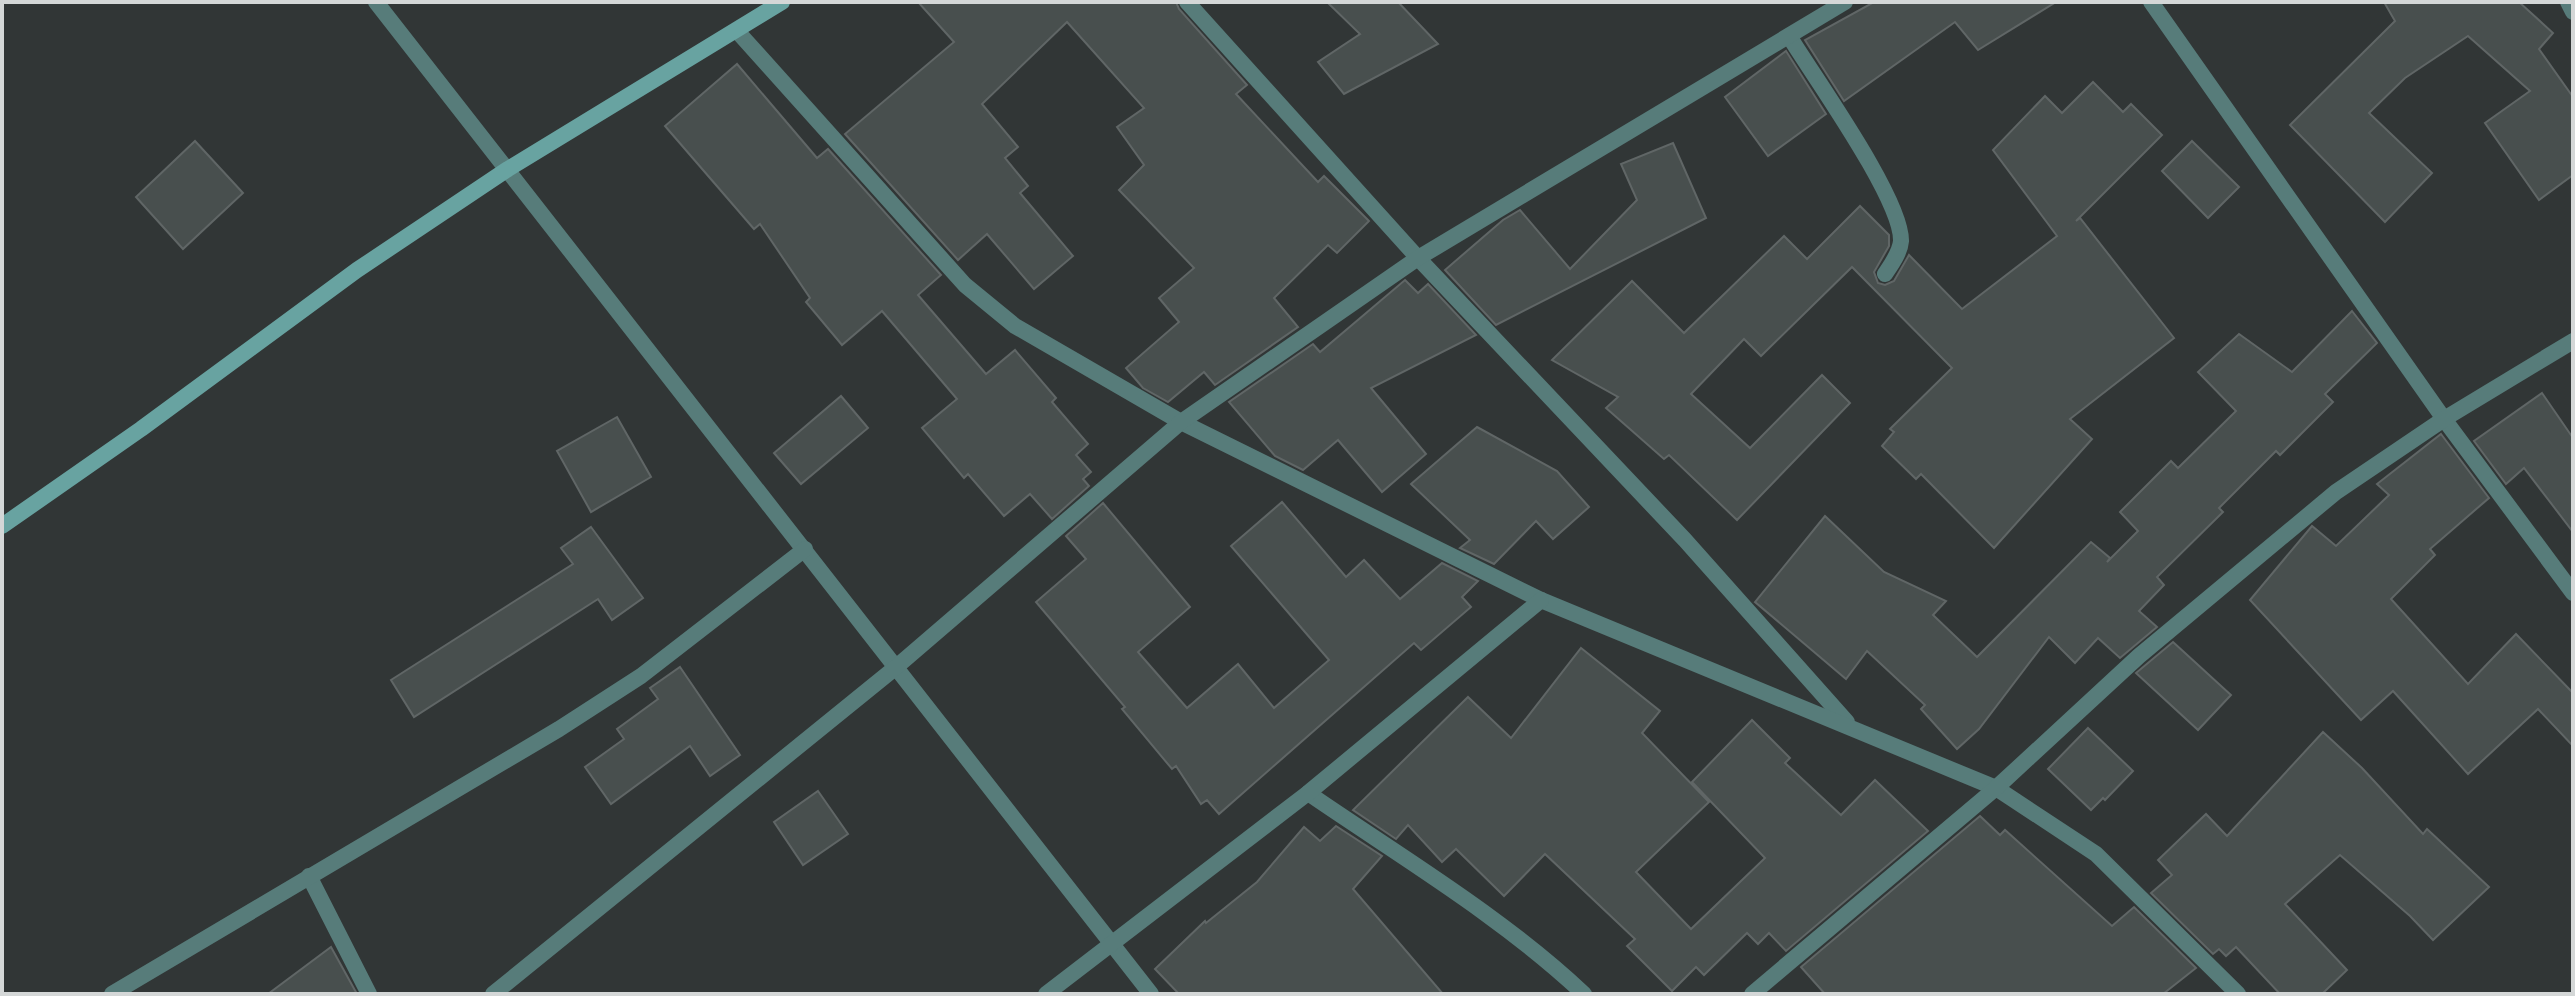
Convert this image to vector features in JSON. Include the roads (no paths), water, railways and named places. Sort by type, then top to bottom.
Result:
[{"type":"main road","points":[[2,526],[141,429],[357,270],[508,169],[782,2]]},
{"type":"street","points":[[376,2],[1151,994]]},
{"type":"street","points":[[1187,2],[1418,258],[1685,540],[1850,726]]},
{"type":"street","points":[[493,994],[895,668],[1181,422],[1418,258],[1845,2]]},
{"type":"street","points":[[2151,2],[2444,419],[2573,593]]},
{"type":"street","points":[[2568,2],[2573,12]]},
{"type":"street","points":[[737,31],[965,285],[1015,326],[1181,422],[1541,600],[1996,788],[2037,812],[2096,854],[2235,993]]},
{"type":"street","points":[[1789,36],[1872,168],[1897,219],[1901,242],[1885,274]]},
{"type":"street","points":[[1752,994],[1996,788],[2139,656],[2336,492],[2444,419],[2573,341]]},
{"type":"street","points":[[112,994],[559,729],[629,684],[805,549]]},
{"type":"street","points":[[1046,994],[1308,793],[1541,600]]},
{"type":"street","points":[[1308,793],[1504,927],[1584,994]]},
{"type":"street","points":[[309,876],[369,994]]}]
